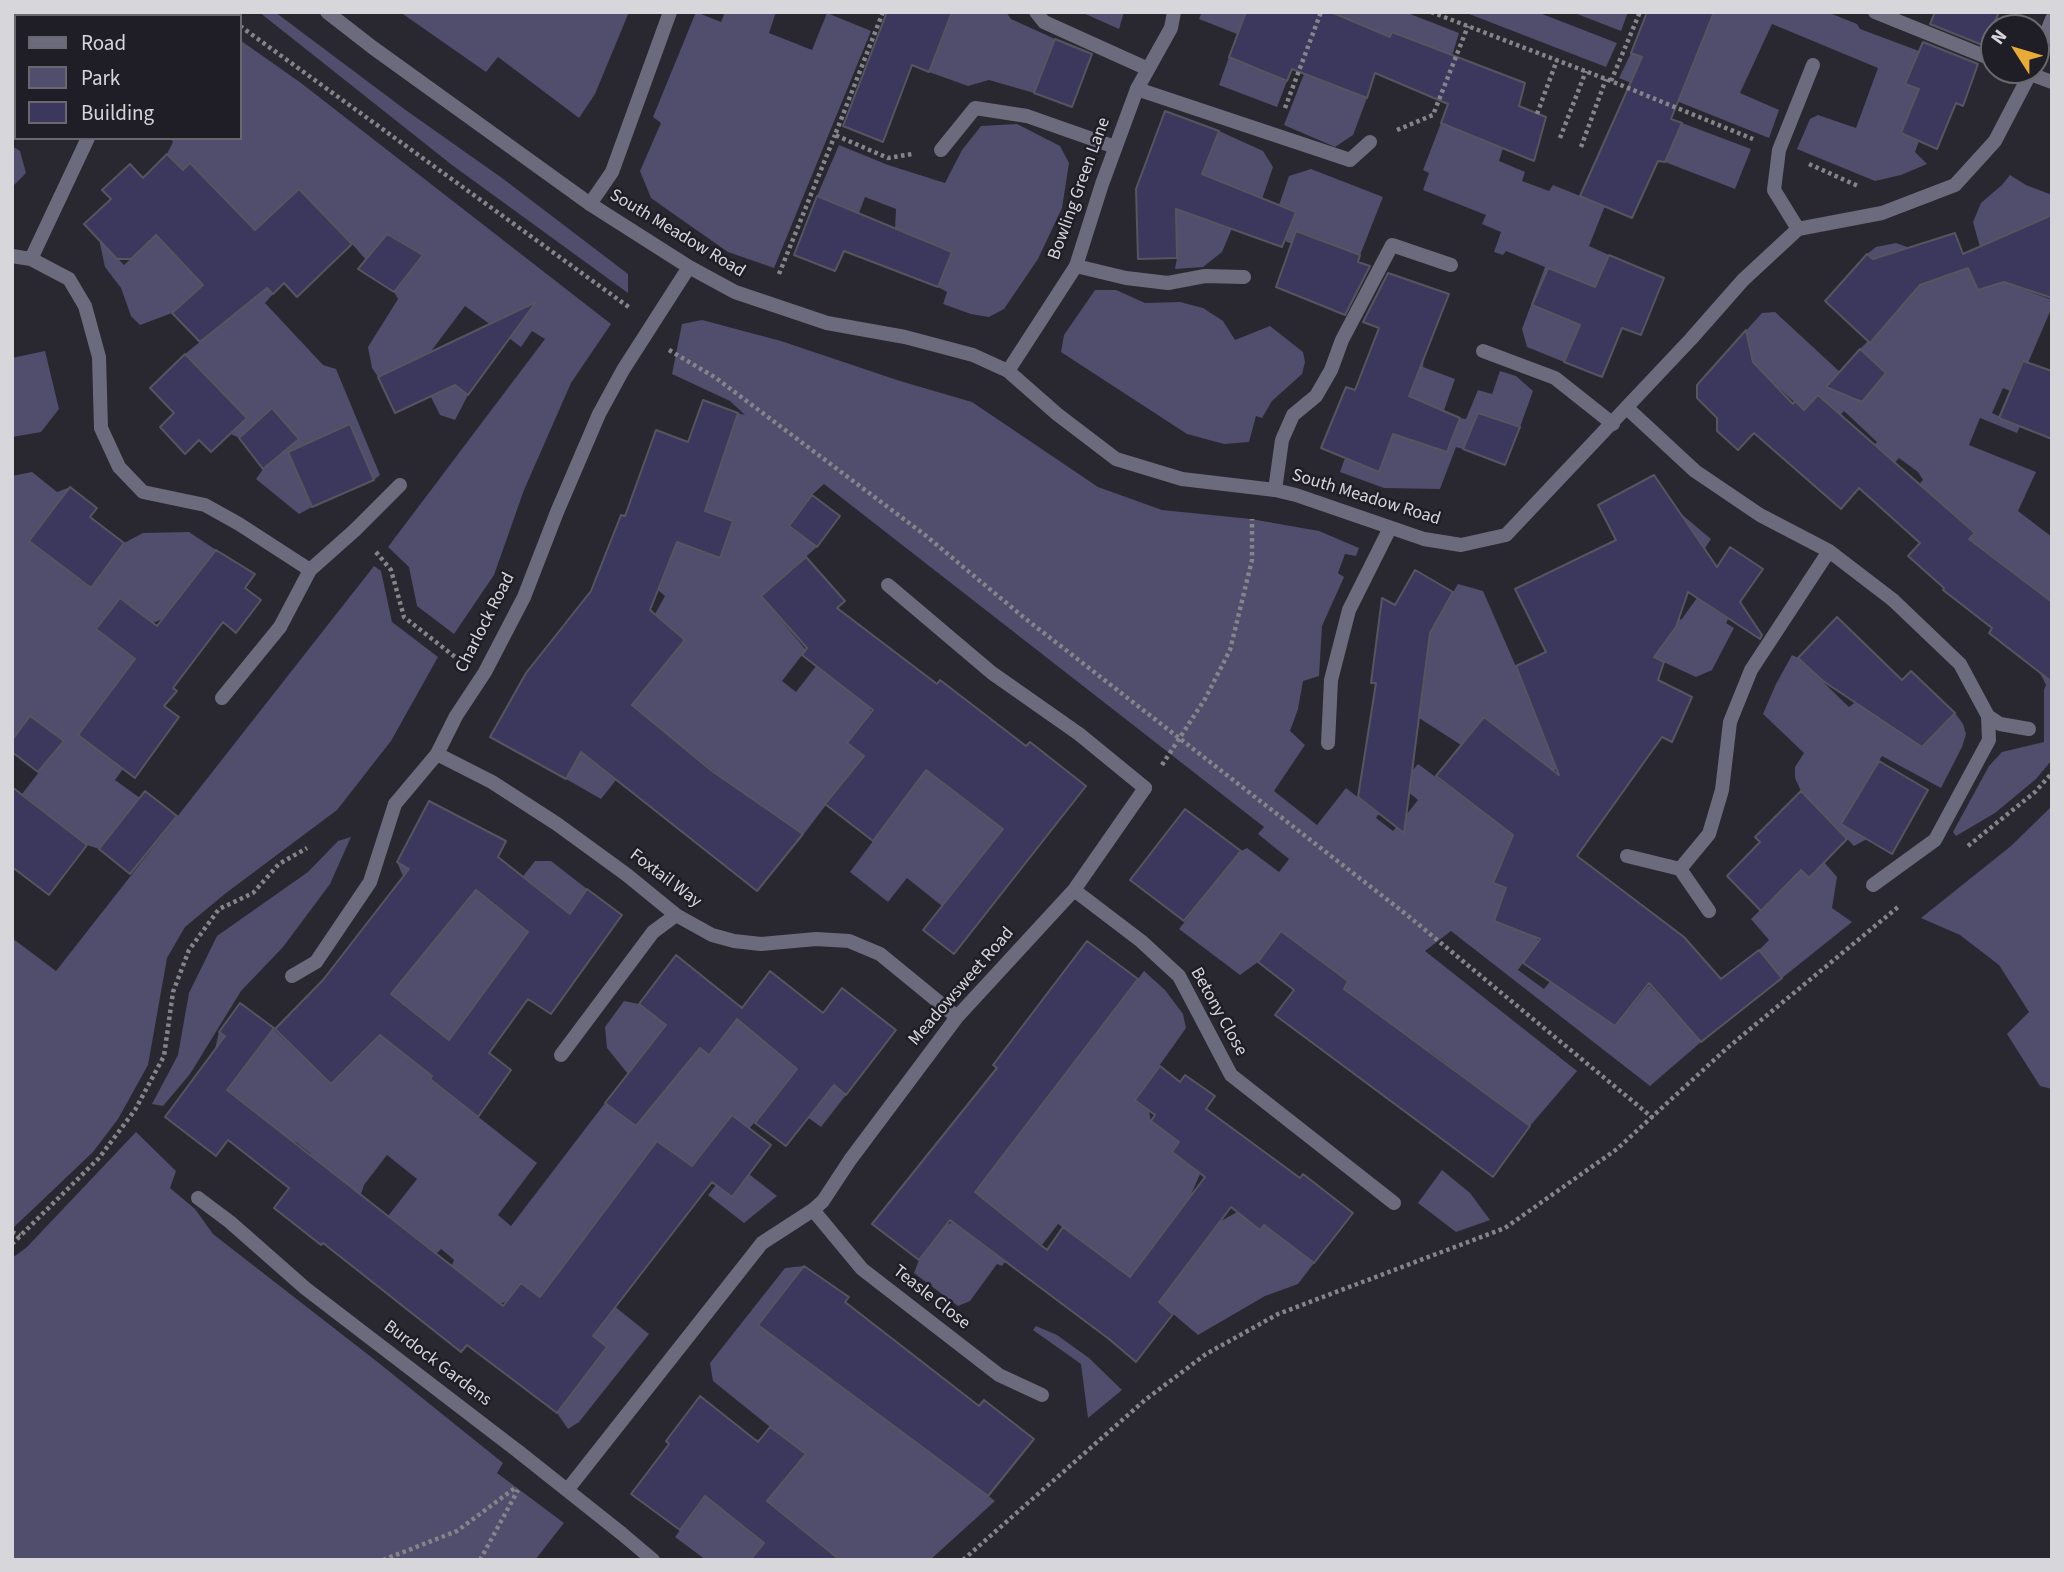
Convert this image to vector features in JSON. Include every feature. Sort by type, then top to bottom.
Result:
[{"type":"street","name":"South Meadow Road","points":[[327,12],[590,204],[689,267],[735,292],[827,323],[905,337],[973,355],[1008,371],[1057,414],[1116,459],[1182,480],[1275,490],[1424,539],[1461,545],[1506,535],[1613,424],[1743,280],[1798,229]]},
{"type":"street","points":[[590,204],[612,172],[670,12]]},
{"type":"street","points":[[1036,12],[1044,22],[1148,69]]},
{"type":"street","name":"Bowling Green Lane","points":[[1008,371],[1076,266],[1137,89],[1171,29],[1174,12]]},
{"type":"street","points":[[1875,12],[1980,54]]},
{"type":"street","points":[[1813,65],[1779,150],[1774,190],[1798,229],[1882,213],[1955,186],[1996,141],[2021,84]]},
{"type":"street","points":[[1137,89],[1350,160],[1370,142]]},
{"type":"street","points":[[941,150],[975,108],[1027,116],[1115,147]]},
{"type":"street","points":[[31,259],[87,140]]},
{"type":"street","points":[[1275,490],[1282,440],[1293,415],[1316,396],[1392,245],[1451,265]]},
{"type":"street","points":[[12,256],[31,259],[69,279],[85,306],[99,357],[101,428],[119,467],[143,492],[205,505],[310,570]]},
{"type":"street","points":[[1076,266],[1126,278],[1168,283],[1205,275],[1244,277]]},
{"type":"street","name":"Charlock Road","points":[[292,976],[316,962],[370,882],[395,804],[437,754],[456,716],[485,672],[524,597],[599,414],[623,370],[689,267]]},
{"type":"street","points":[[1483,351],[1555,378],[1613,424]]},
{"type":"street","points":[[1627,408],[1695,471],[1760,515],[1829,551],[1894,600],[1960,664],[1988,716],[1989,740],[1935,840],[1873,885]]},
{"type":"street","points":[[222,698],[280,627],[310,570],[400,485]]},
{"type":"street","points":[[1328,743],[1331,680],[1349,610],[1390,528]]},
{"type":"street","points":[[1681,869],[1709,834],[1723,790],[1730,722],[1751,670],[1829,551]]},
{"type":"street","points":[[888,585],[992,673],[1079,734],[1145,789]]},
{"type":"street","points":[[1988,716],[2014,729],[2029,729]]},
{"type":"street","name":"Foxtail Way","points":[[437,754],[492,782],[557,824],[627,874],[676,915],[712,934],[734,941],[761,944],[816,939],[849,941],[880,954],[957,1017]]},
{"type":"street","name":"Meadowsweet Road","points":[[568,1489],[762,1243],[823,1201],[850,1160],[957,1017],[1074,890],[1145,789]]},
{"type":"street","points":[[1627,856],[1681,869],[1709,911]]},
{"type":"street","name":"Betony Close","points":[[1074,890],[1140,941],[1179,976],[1231,1075],[1394,1203]]},
{"type":"street","points":[[561,1055],[653,932],[676,915]]},
{"type":"street","name":"Burdock Gardens","points":[[198,1198],[230,1222],[305,1288],[568,1489],[653,1560]]},
{"type":"street","name":"Teasle Close","points":[[813,1210],[862,1269],[999,1375],[1042,1395]]},
{"type":"path","points":[[768,304],[883,12]]},
{"type":"path","points":[[1275,135],[1321,12]]},
{"type":"path","points":[[1431,12],[1609,80],[1779,150],[1862,188]]},
{"type":"path","points":[[1581,147],[1640,12]]},
{"type":"path","points":[[1370,142],[1433,115],[1468,26]]},
{"type":"path","points":[[242,27],[639,315]]},
{"type":"path","points":[[1538,114],[1557,60]]},
{"type":"path","points":[[1560,138],[1586,71]]},
{"type":"path","points":[[835,135],[888,158],[941,150]]},
{"type":"path","points":[[665,347],[716,378],[925,535],[1022,616],[1407,915],[1653,1118]]},
{"type":"path","points":[[1145,789],[1181,738],[1230,650],[1252,560],[1251,519],[1256,511]]},
{"type":"path","points":[[373,549],[391,570],[404,617],[459,660]]},
{"type":"path","points":[[1964,850],[2035,792],[2052,774]]},
{"type":"path","points":[[12,1244],[99,1158],[135,1110],[164,1056],[173,992],[189,950],[219,909],[253,894],[279,864],[307,848]]},
{"type":"path","points":[[963,1560],[1145,1400],[1206,1354],[1278,1314],[1505,1228],[1617,1149],[1726,1049],[1907,900]]},
{"type":"path","points":[[12,1233],[20,1236]]},
{"type":"path","points":[[383,1560],[457,1531],[522,1483],[480,1560]]},
{"type":"green space","points":[[259,12],[275,12],[502,178],[628,274],[628,293],[452,165]]},
{"type":"green space","points":[[400,12],[629,12],[595,94],[579,118],[498,57],[486,72]]},
{"type":"green space","points":[[696,12],[721,22],[725,12],[776,12],[769,33],[812,50],[827,13],[871,31],[774,268],[728,252],[651,198],[640,171],[661,123],[653,117]]},
{"type":"green space","points":[[952,12],[1006,12],[1011,19],[1055,39],[1034,93],[989,80],[968,86],[929,72]]},
{"type":"green space","points":[[1081,12],[1124,12],[1119,29]]},
{"type":"green space","points":[[1202,12],[1246,12],[1237,34],[1199,19]]},
{"type":"green space","points":[[1330,12],[1405,12],[1459,33],[1452,56],[1392,32],[1389,38]]},
{"type":"green space","points":[[1464,12],[1537,12],[1617,43],[1606,67]]},
{"type":"green space","points":[[1572,12],[1628,12],[1621,31]]},
{"type":"green space","points":[[1714,12],[1827,12],[1857,24],[1860,29],[1919,51],[1906,83],[1919,89],[1919,141],[1915,152],[1927,164],[1901,175],[1875,181],[1797,149],[1810,119],[1818,115],[1856,128],[1878,68],[1772,24],[1740,93],[1779,110],[1769,138],[1619,78],[1631,53],[1689,75]]},
{"type":"green space","points":[[242,41],[301,83],[611,324],[571,383],[524,490],[494,575],[454,634],[417,606],[409,567],[388,547],[545,339],[532,331],[521,347],[465,306],[423,362],[468,395],[455,420],[440,415],[413,361],[378,377],[372,368],[368,347],[398,299],[394,292],[423,255],[387,234],[366,260],[352,244],[238,257],[273,294],[265,303],[323,365],[336,369],[380,475],[374,480],[350,425],[325,435],[292,459],[312,507],[299,514],[256,479],[263,469],[299,439],[272,408],[239,438],[231,434],[247,417],[185,354],[234,314],[206,283],[172,313],[140,325],[131,316],[121,288],[105,267],[99,239],[124,265],[156,235],[223,197],[191,163],[183,170],[167,154],[172,140],[242,140]]},
{"type":"green space","points":[[1229,57],[1287,81],[1277,107],[1219,85]]},
{"type":"green space","points":[[1304,74],[1367,98],[1353,135],[1335,147],[1284,125]]},
{"type":"green space","points":[[1441,123],[1503,148],[1499,161],[1525,172],[1522,181],[1549,191],[1553,185],[1605,206],[1589,246],[1609,255],[1564,362],[1527,347],[1522,329],[1545,267],[1506,251],[1503,255],[1494,252],[1501,232],[1482,224],[1486,215],[1423,190],[1429,173],[1423,170]]},
{"type":"green space","points":[[1682,123],[1751,149],[1735,189],[1665,162]]},
{"type":"green space","points":[[1017,124],[1060,146],[1069,163],[1062,208],[1038,259],[1004,309],[989,317],[943,304],[947,292],[938,287],[952,252],[895,229],[896,209],[865,197],[859,213],[817,196],[839,145],[888,165],[945,183],[962,150],[981,126]]},
{"type":"green space","points":[[1219,131],[1263,151],[1273,167],[1262,199],[1247,193],[1222,252],[1203,267],[1175,269],[1176,200],[1191,160],[1206,165]]},
{"type":"green space","points":[[12,146],[20,151],[26,173],[14,185]]},
{"type":"green space","points":[[1311,169],[1383,197],[1360,255],[1298,231],[1292,244],[1285,241],[1296,212],[1279,205],[1289,176]]},
{"type":"green space","points":[[2010,175],[2026,185],[2052,195],[2052,263],[2004,282],[2052,300],[2052,307],[2028,363],[2022,361],[2010,391],[2003,388],[1992,413],[2020,426],[2017,433],[1980,418],[1969,445],[2036,472],[2018,511],[2052,537],[2052,616],[2021,578],[1978,545],[1949,561],[1975,532],[1925,489],[1898,507],[1923,480],[1918,472],[1899,458],[1875,484],[1871,448],[1877,442],[1844,411],[1811,446],[1815,421],[1767,377],[1746,366],[1753,359],[1750,350],[1743,344],[1733,345],[1762,313],[1775,312],[1866,396],[1886,373],[1860,349],[1868,341],[1867,254],[1876,247],[1896,243],[1968,268],[1978,290],[1995,285],[1973,222],[1981,203]]},
{"type":"green space","points":[[1095,290],[1116,290],[1145,303],[1180,302],[1203,308],[1223,321],[1235,340],[1270,326],[1303,352],[1305,362],[1302,374],[1272,401],[1262,418],[1256,416],[1249,442],[1224,444],[1187,434],[1061,352],[1064,335]]},
{"type":"green space","points":[[702,320],[781,341],[972,402],[1098,487],[1162,510],[1251,519],[1319,531],[1359,548],[1356,556],[1345,554],[1338,573],[1344,577],[1322,626],[1319,676],[1303,681],[1298,709],[1290,731],[1305,745],[1274,791],[1317,825],[1346,788],[1379,814],[1376,818],[1393,831],[1418,800],[1400,785],[1418,764],[1467,800],[1529,803],[1493,883],[1506,888],[1494,920],[1534,936],[1539,941],[1518,970],[1544,989],[1565,962],[1600,1016],[1615,1026],[1649,985],[1701,1042],[1650,1086],[1451,931],[1425,951],[1577,1071],[1530,1126],[1430,1051],[1392,1102],[1384,1097],[1421,1047],[1343,989],[1348,981],[1281,932],[1258,962],[1240,975],[1179,929],[1241,851],[1247,848],[1279,872],[1289,859],[1258,834],[1264,827],[824,484],[812,495],[789,526],[817,547],[761,596],[806,650],[782,681],[796,692],[820,661],[824,672],[870,708],[871,712],[848,743],[966,752],[943,783],[973,807],[1036,799],[942,906],[907,878],[888,902],[850,872],[896,810],[849,775],[800,839],[658,727],[601,799],[566,779],[644,627],[665,596],[658,590],[679,538],[726,449],[738,413],[745,415],[730,401],[672,374],[682,324]]},
{"type":"green space","points":[[45,351],[59,409],[41,432],[12,437],[12,358]]},
{"type":"green space","points":[[1424,357],[1423,367],[1455,379],[1431,447],[1447,452],[1460,418],[1466,419],[1478,390],[1492,394],[1500,371],[1516,376],[1533,391],[1520,427],[1478,413],[1463,449],[1456,447],[1440,489],[1384,488],[1340,472],[1345,458],[1379,471]]},
{"type":"green space","points":[[32,472],[57,492],[70,487],[29,541],[90,588],[124,543],[143,533],[189,532],[216,550],[163,619],[153,623],[120,598],[96,629],[135,660],[78,735],[123,769],[115,780],[140,798],[99,849],[87,845],[22,794],[63,741],[30,716],[12,740],[12,476]]},
{"type":"green space","points":[[1679,512],[1711,539],[1665,610],[1681,620],[1697,598],[1728,619],[1726,623],[1734,628],[1712,670],[1696,677],[1633,648],[1561,765],[1552,773],[1485,717],[1461,745],[1419,718],[1426,663],[1413,650],[1458,584],[1483,591],[1531,701],[1547,651],[1536,631],[1586,608]]},
{"type":"green space","points":[[374,566],[381,571],[392,622],[438,657],[391,741],[337,810],[185,927],[167,958],[148,1065],[118,1119],[93,1152],[12,1229],[12,938],[56,971]]},
{"type":"green space","points":[[1792,655],[1849,707],[1858,700],[1955,713],[1963,724],[1966,734],[1962,747],[1941,788],[1882,756],[1865,784],[1873,788],[1850,829],[1867,839],[1854,846],[1801,791],[1795,778],[1795,767],[1804,753],[1763,714]]},
{"type":"green space","points":[[2052,658],[2052,760],[2036,779],[1995,813],[1956,836],[1953,832],[1989,766],[2002,752],[2044,742],[2046,685],[2040,673]]},
{"type":"green space","points":[[2052,806],[2052,1089],[2040,1086],[2007,1034],[2029,1012],[1999,965],[1960,935],[1921,918],[2011,846]]},
{"type":"green space","points":[[351,837],[330,884],[283,947],[241,991],[190,1074],[163,1106],[152,1104],[178,1055],[189,993],[217,936],[308,872],[338,841]]},
{"type":"green space","points":[[451,848],[485,897],[498,908],[535,861],[551,861],[587,889],[554,936],[464,1034],[430,1079],[537,1163],[498,1215],[511,1226],[605,1103],[636,1126],[659,1098],[628,1074],[607,1048],[605,1027],[624,1001],[639,1004],[670,1028],[695,997],[708,1054],[733,1025],[735,1017],[781,1055],[813,1015],[821,1074],[846,1095],[821,1127],[777,1095],[749,1129],[731,1116],[593,1289],[649,1334],[579,1422],[568,1429],[557,1413],[606,1347],[522,1283],[507,1301],[500,1304],[451,1267],[454,1260],[441,1249],[436,1254],[388,1216],[417,1179],[387,1155],[364,1185],[360,1197],[311,1160],[311,1154],[297,1143],[217,1104],[242,1069],[215,1049],[219,1032],[248,1053],[269,1025],[331,1084],[372,1043],[371,1028],[401,1051],[425,1021],[395,997],[385,995],[421,947],[429,948],[453,919],[402,874],[397,862],[433,881]]},
{"type":"green space","points":[[1824,862],[1837,877],[1832,908],[1852,922],[1782,978],[1759,950],[1769,940],[1751,919],[1801,870]]},
{"type":"green space","points":[[1144,971],[1165,990],[1183,1014],[1186,1028],[1135,1100],[1149,1111],[1151,1121],[1179,1142],[1172,1152],[1200,1174],[1190,1197],[1167,1229],[1198,1251],[1221,1221],[1237,1212],[1260,1230],[1264,1225],[1314,1263],[1298,1284],[1265,1296],[1198,1335],[1121,1270],[1058,1224],[1042,1245],[1026,1233],[1002,1266],[997,1264],[970,1301],[958,1306],[914,1273],[919,1260],[945,1226],[952,1222]]},
{"type":"green space","points":[[136,1132],[176,1171],[170,1188],[195,1209],[213,1234],[503,1463],[497,1473],[564,1523],[535,1560],[12,1560],[12,1258],[26,1248]]},
{"type":"green space","points":[[1442,1170],[1470,1193],[1490,1220],[1456,1232],[1418,1203]]},
{"type":"green space","points":[[749,1174],[777,1196],[744,1223],[708,1195],[716,1185],[732,1197]]},
{"type":"green space","points":[[804,1266],[759,1324],[924,1449],[951,1416],[965,1478],[995,1501],[930,1560],[840,1560],[777,1527],[749,1560],[706,1560],[675,1537],[755,1439],[759,1440],[770,1427],[713,1381],[710,1363],[785,1268]]},
{"type":"green space","points":[[1036,1326],[1057,1335],[1089,1358],[1122,1390],[1088,1418],[1081,1364],[1033,1330]]},
{"type":"building","points":[[887,12],[952,12],[929,72],[912,65],[883,142],[843,126]]},
{"type":"building","points":[[1246,12],[1331,12],[1390,37],[1392,32],[1525,83],[1519,106],[1546,117],[1534,161],[1441,123],[1448,104],[1375,73],[1367,98],[1292,69],[1287,81],[1229,57]]},
{"type":"building","points":[[1647,12],[1714,12],[1671,119],[1682,123],[1665,162],[1658,161],[1632,218],[1580,196],[1642,57],[1631,53]]},
{"type":"building","points":[[1935,12],[1999,12],[1980,14],[1980,44],[1930,24]]},
{"type":"building","points":[[1055,39],[1092,54],[1072,107],[1034,93]]},
{"type":"building","points":[[1923,42],[1978,64],[1963,106],[1956,103],[1937,149],[1901,133],[1919,89],[1905,84]]},
{"type":"building","points":[[1165,111],[1219,131],[1202,174],[1296,212],[1282,247],[1176,209],[1177,258],[1138,259],[1136,189]]},
{"type":"building","points":[[167,154],[183,170],[190,163],[255,230],[299,189],[352,244],[297,297],[284,283],[273,294],[267,288],[200,342],[172,313],[203,285],[156,235],[131,259],[117,259],[84,224],[111,199],[102,190],[130,164],[143,178]]},
{"type":"building","points":[[817,196],[952,252],[938,287],[844,251],[835,271],[794,255]]},
{"type":"building","points":[[2052,215],[2052,298],[2004,282],[1978,290],[1968,268],[1920,285],[1870,343],[1825,301],[1867,254],[1873,259],[1955,233],[1963,254]]},
{"type":"building","points":[[1296,231],[1360,255],[1358,262],[1370,266],[1345,315],[1276,287]]},
{"type":"building","points":[[387,234],[423,255],[394,292],[358,269]]},
{"type":"building","points":[[1609,255],[1664,278],[1641,335],[1622,328],[1602,377],[1564,362],[1580,325],[1532,305],[1548,268],[1595,287]]},
{"type":"building","points":[[1388,273],[1449,294],[1409,396],[1460,418],[1447,452],[1393,434],[1379,472],[1321,448],[1346,387],[1355,390],[1379,328],[1363,322]]},
{"type":"building","points":[[536,302],[468,395],[455,385],[395,413],[378,377]]},
{"type":"building","points":[[1746,330],[1753,362],[1793,404],[1795,401],[1804,410],[1818,395],[1975,533],[1969,539],[2052,602],[2052,682],[1989,633],[1992,628],[1943,590],[1944,588],[1908,556],[1920,543],[1859,488],[1841,509],[1754,433],[1738,450],[1717,431],[1717,418],[1697,398],[1697,385]]},
{"type":"building","points":[[1860,349],[1886,373],[1862,402],[1826,387]]},
{"type":"building","points":[[185,354],[247,418],[211,452],[199,440],[185,454],[160,427],[174,413],[150,388]]},
{"type":"building","points":[[2023,361],[2052,371],[2052,439],[1999,418]]},
{"type":"building","points":[[703,400],[738,413],[705,511],[733,521],[720,558],[677,542],[650,610],[685,640],[632,705],[712,771],[803,834],[757,891],[581,752],[566,779],[490,737],[526,673],[591,591],[621,515],[625,516],[656,430],[688,442]]},
{"type":"building","points":[[272,408],[299,439],[263,469],[239,438]]},
{"type":"building","points":[[1478,413],[1520,427],[1505,465],[1463,449]]},
{"type":"building","points":[[350,424],[374,480],[312,507],[288,452]]},
{"type":"building","points":[[1654,475],[1717,567],[1730,547],[1763,569],[1740,602],[1762,635],[1760,639],[1688,592],[1676,627],[1654,657],[1664,662],[1658,680],[1692,697],[1672,742],[1662,737],[1577,856],[1684,937],[1721,979],[1759,950],[1782,978],[1701,1042],[1649,983],[1615,1026],[1523,963],[1540,939],[1494,921],[1506,888],[1493,883],[1513,835],[1436,776],[1484,717],[1559,775],[1516,666],[1546,652],[1515,589],[1616,540],[1598,505]]},
{"type":"building","points":[[70,487],[97,508],[90,517],[124,543],[91,588],[29,541]]},
{"type":"building","points":[[812,495],[840,516],[817,547],[789,526]]},
{"type":"building","points":[[216,550],[255,574],[245,588],[261,600],[236,633],[223,622],[173,688],[177,691],[164,706],[179,717],[135,778],[78,735],[135,659],[96,629],[120,598],[157,626]]},
{"type":"building","points":[[806,557],[845,601],[837,608],[937,684],[940,680],[1026,746],[1030,742],[1086,786],[954,954],[923,930],[1003,829],[926,770],[873,841],[825,804],[864,756],[847,743],[873,710],[802,655],[807,648],[761,596]]},
{"type":"building","points":[[1415,570],[1453,592],[1430,633],[1404,833],[1358,797],[1376,683],[1371,683],[1382,598],[1395,605]]},
{"type":"building","points":[[1837,617],[1902,680],[1911,671],[1955,713],[1922,747],[1823,681],[1798,658]]},
{"type":"building","points":[[30,716],[64,741],[38,772],[12,752],[12,740]]},
{"type":"building","points":[[1879,761],[1928,790],[1892,854],[1841,824]]},
{"type":"building","points":[[12,787],[87,845],[49,895],[12,867]]},
{"type":"building","points":[[145,791],[177,816],[130,874],[99,849]]},
{"type":"building","points":[[1801,791],[1847,839],[1809,878],[1801,870],[1761,911],[1727,876],[1760,842],[1755,837]]},
{"type":"building","points":[[429,801],[506,841],[498,857],[570,914],[587,889],[622,915],[551,1014],[528,999],[489,1053],[511,1070],[478,1117],[380,1035],[331,1084],[275,1029],[323,980],[409,869],[397,862]],"holes":[[[476,890],[528,932],[449,1040],[391,994]]]},
{"type":"building","points":[[1185,809],[1241,851],[1184,921],[1130,880]]},
{"type":"building","points":[[1281,931],[1348,981],[1344,989],[1530,1126],[1493,1177],[1275,1015],[1294,990],[1258,962]]},
{"type":"building","points":[[1087,941],[1138,979],[975,1192],[1047,1250],[1063,1227],[1130,1277],[1205,1177],[1172,1152],[1179,1142],[1151,1121],[1155,1115],[1135,1100],[1160,1066],[1180,1082],[1185,1075],[1215,1096],[1206,1109],[1300,1178],[1303,1174],[1353,1213],[1314,1263],[1264,1225],[1260,1230],[1231,1207],[1159,1302],[1173,1314],[1136,1362],[950,1220],[919,1260],[872,1224],[997,1068],[993,1065]]},
{"type":"building","points":[[676,955],[742,1008],[770,971],[823,1013],[842,988],[896,1030],[846,1095],[834,1085],[786,1146],[755,1123],[797,1069],[737,1019],[709,1055],[700,1048],[636,1126],[605,1103],[666,1025],[639,1004]]},
{"type":"building","points":[[240,1003],[274,1028],[227,1090],[503,1306],[521,1283],[540,1297],[657,1141],[692,1166],[732,1115],[771,1145],[732,1197],[712,1182],[593,1336],[607,1347],[557,1413],[467,1345],[461,1352],[323,1243],[321,1245],[274,1208],[289,1188],[228,1140],[216,1156],[165,1117],[225,1036],[219,1032]]},
{"type":"building","points":[[804,1266],[849,1297],[845,1302],[979,1406],[984,1400],[1034,1439],[988,1496],[758,1325]]},
{"type":"building","points":[[700,1396],[758,1442],[770,1427],[806,1454],[767,1501],[840,1560],[750,1560],[764,1543],[705,1496],[680,1530],[631,1494],[669,1444],[666,1441]]}]
